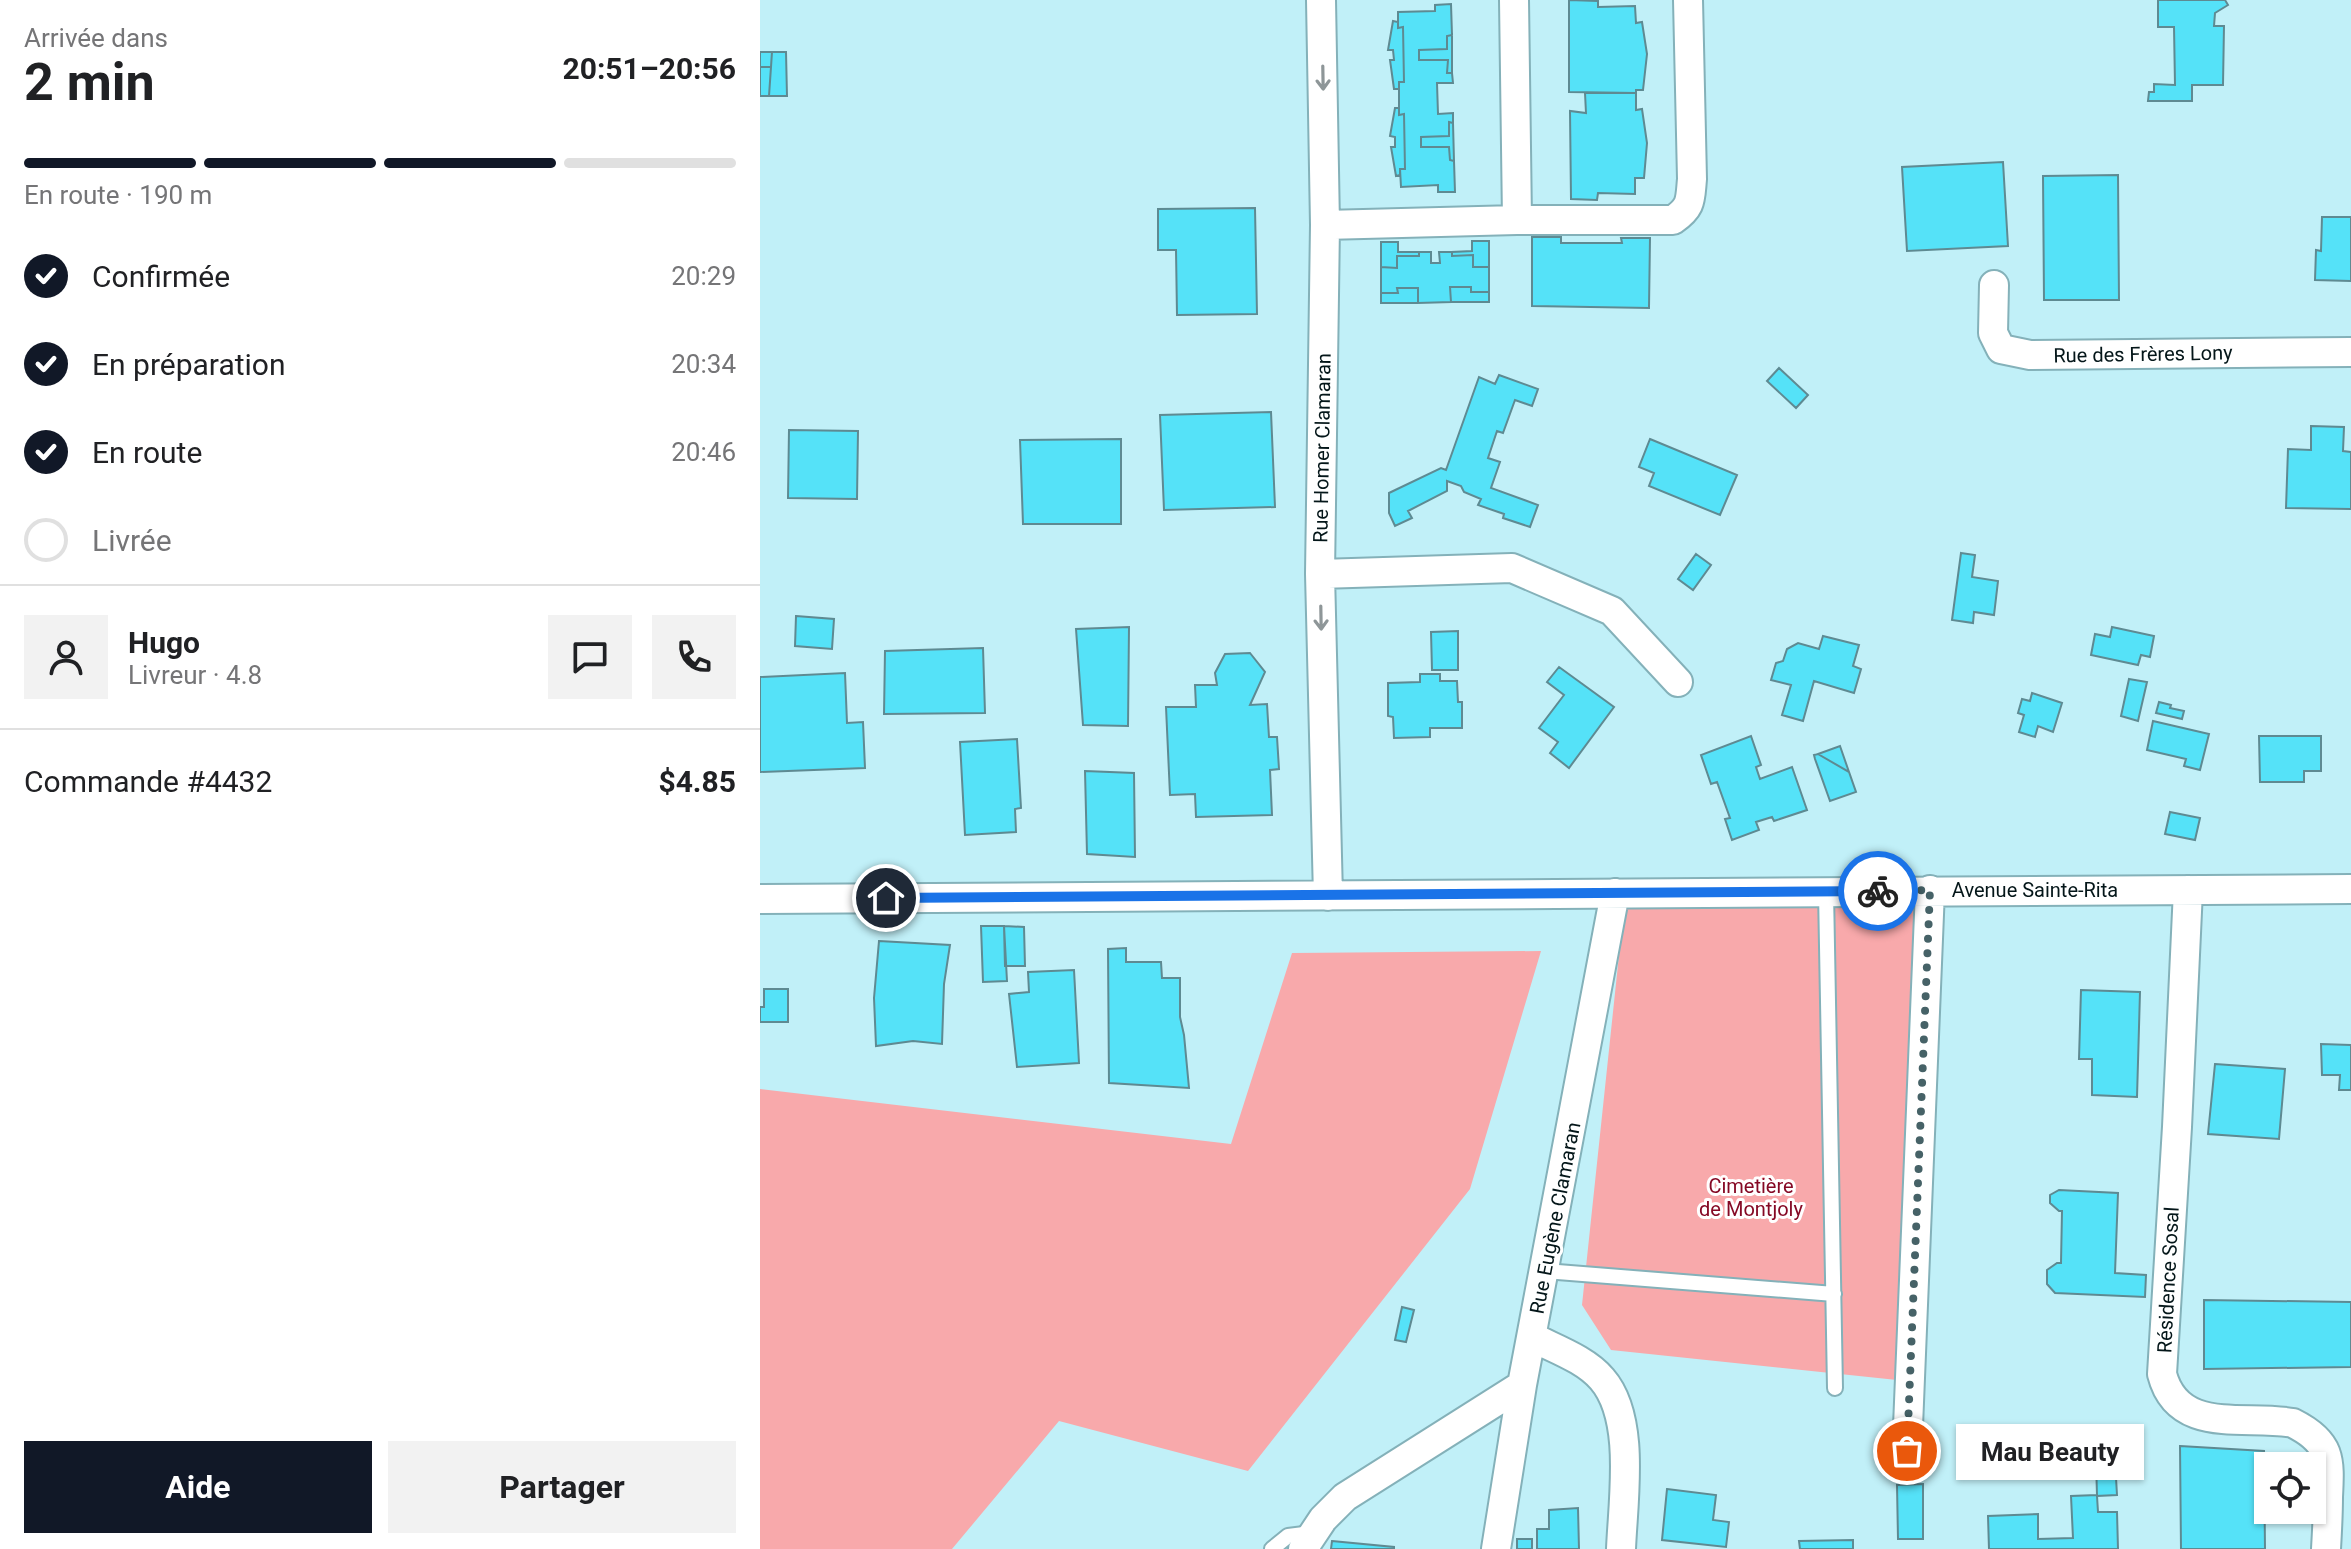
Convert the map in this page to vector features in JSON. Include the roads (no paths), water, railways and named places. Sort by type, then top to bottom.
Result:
[{"type":"street","name":"Rue Homer Clamaran","points":[[1321,0],[1325,225],[1320,574],[1328,896]]},
{"type":"street","points":[[1514,0],[1517,220]]},
{"type":"street","points":[[1325,225],[1673,220],[1690,204],[1692,179],[1688,0]]},
{"type":"street","name":"Rue des Frères Lony","points":[[1994,285],[1993,333],[2001,349],[2030,355],[2351,352]]},
{"type":"street","points":[[1320,574],[1512,568],[1612,611],[1678,682]]},
{"type":"street","name":"Avenue Sainte-Rita","points":[[760,899],[2351,889]]},
{"type":"street","points":[[1907,1451],[1930,890]]},
{"type":"street","name":"Résidence Sosal","points":[[2188,890],[2162,1374],[2172,1398],[2189,1413],[2293,1423],[2304,1428],[2319,1442],[2330,1462],[2326,1549]]},
{"type":"street","name":"Rue Eugène Clamaran","points":[[1615,893],[1532,1337],[1591,1369],[1612,1393],[1625,1439],[1621,1549]]},
{"type":"street","points":[[1496,1549],[1532,1337]]},
{"type":"street","points":[[1308,1541],[1323,1519],[1345,1497],[1522,1385]]},
{"type":"lane","points":[[1826,891],[1835,1388]]},
{"type":"lane","points":[[1545,1271],[1834,1294]]},
{"type":"lane","points":[[1272,1549],[1288,1536],[1308,1541]]},
{"type":"place","name":"Mau Beauty","points":[[1907,1451]]},
{"type":"park label","name":"Cimetière de Montjoly","points":[[1751,1198]]}]
